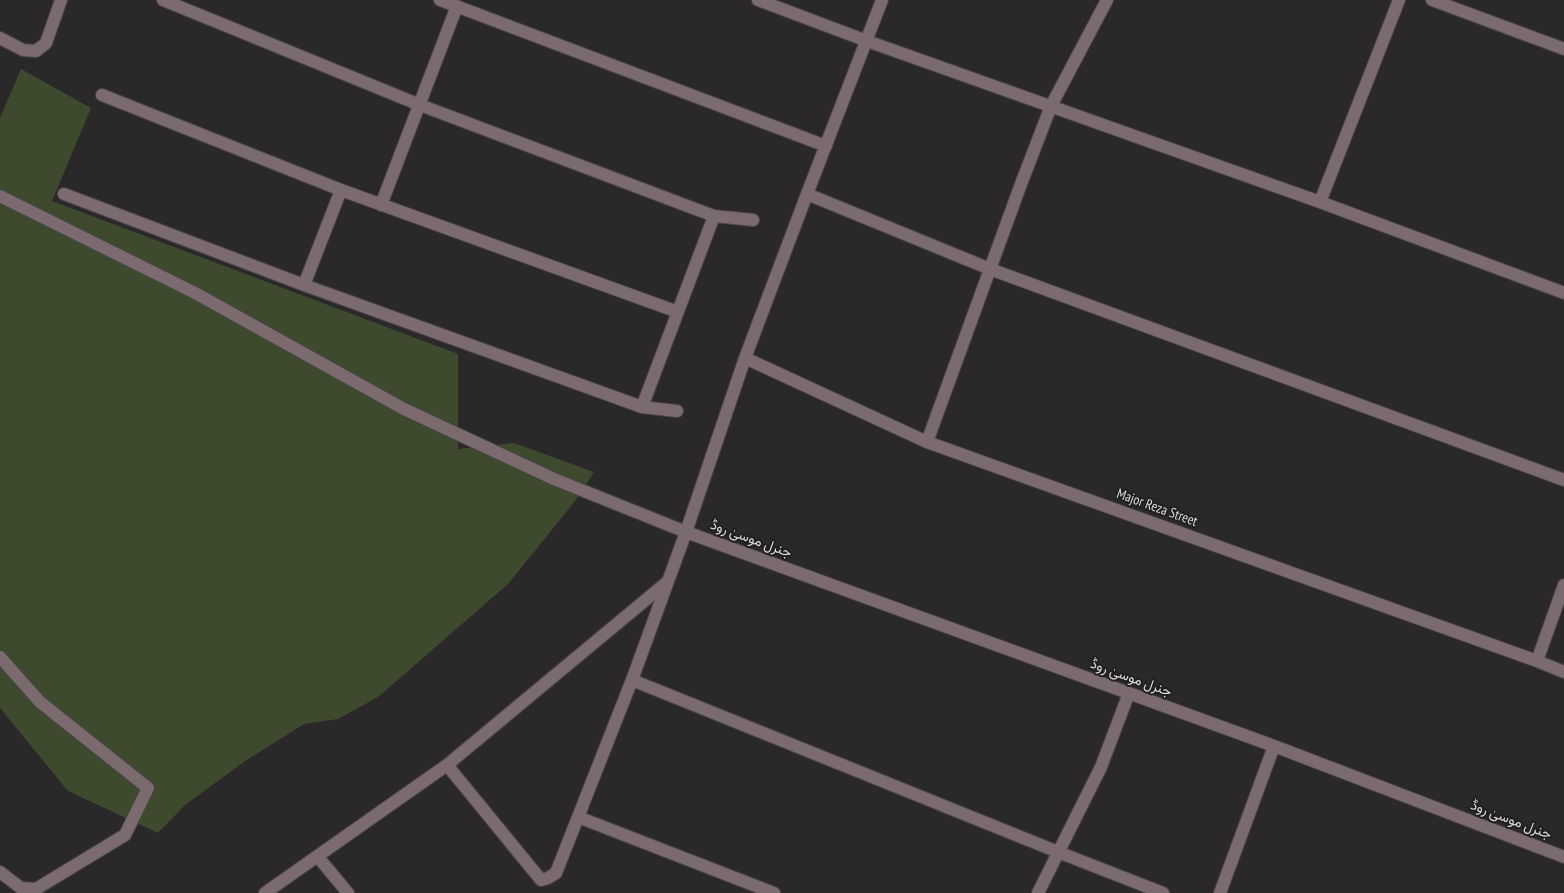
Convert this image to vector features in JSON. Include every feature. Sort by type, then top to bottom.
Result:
[{"type":"street","points":[[0,38],[24,50],[36,51],[46,43],[61,0]]},
{"type":"street","points":[[163,0],[420,104],[714,216],[753,220]]},
{"type":"street","points":[[440,0],[826,146]]},
{"type":"street","points":[[758,0],[867,41],[1320,202],[1564,293]]},
{"type":"street","points":[[447,765],[541,880],[556,873],[632,680],[686,532],[745,358],[882,0]]},
{"type":"street","points":[[927,442],[1051,106],[1107,0]]},
{"type":"street","points":[[1320,202],[1400,0]]},
{"type":"street","points":[[1432,0],[1564,49]]},
{"type":"street","points":[[381,204],[457,6]]},
{"type":"street","points":[[102,96],[341,190],[678,312]]},
{"type":"street","points":[[304,285],[341,190]]},
{"type":"street","points":[[64,194],[304,285],[642,407],[677,411]]},
{"type":"street","points":[[807,194],[990,269],[1564,480]]},
{"type":"street","name":"جنرل موسیٰ روڈ","points":[[0,196],[198,294],[404,409],[554,479],[686,532],[1274,746],[1564,857]]},
{"type":"street","points":[[642,407],[714,216]]},
{"type":"street","name":"Major Reza Street","points":[[745,358],[927,442],[1564,672]]},
{"type":"street","points":[[265,893],[447,765],[666,583]]},
{"type":"street","points":[[1537,661],[1564,585]]},
{"type":"street","points":[[0,657],[40,702],[148,788],[126,835],[36,889],[21,888],[0,872]]},
{"type":"street","points":[[632,680],[1163,893]]},
{"type":"street","points":[[1038,893],[1101,766],[1129,693]]},
{"type":"street","points":[[1220,893],[1274,746]]},
{"type":"street","points":[[578,817],[774,893]]},
{"type":"street","points":[[318,857],[348,893]]},
{"type":"green space","points":[[21,69],[91,108],[52,201],[458,354],[458,449],[514,443],[594,472],[576,500],[508,584],[378,697],[338,719],[304,724],[245,761],[185,805],[158,833],[68,791],[0,708],[0,118]]}]
